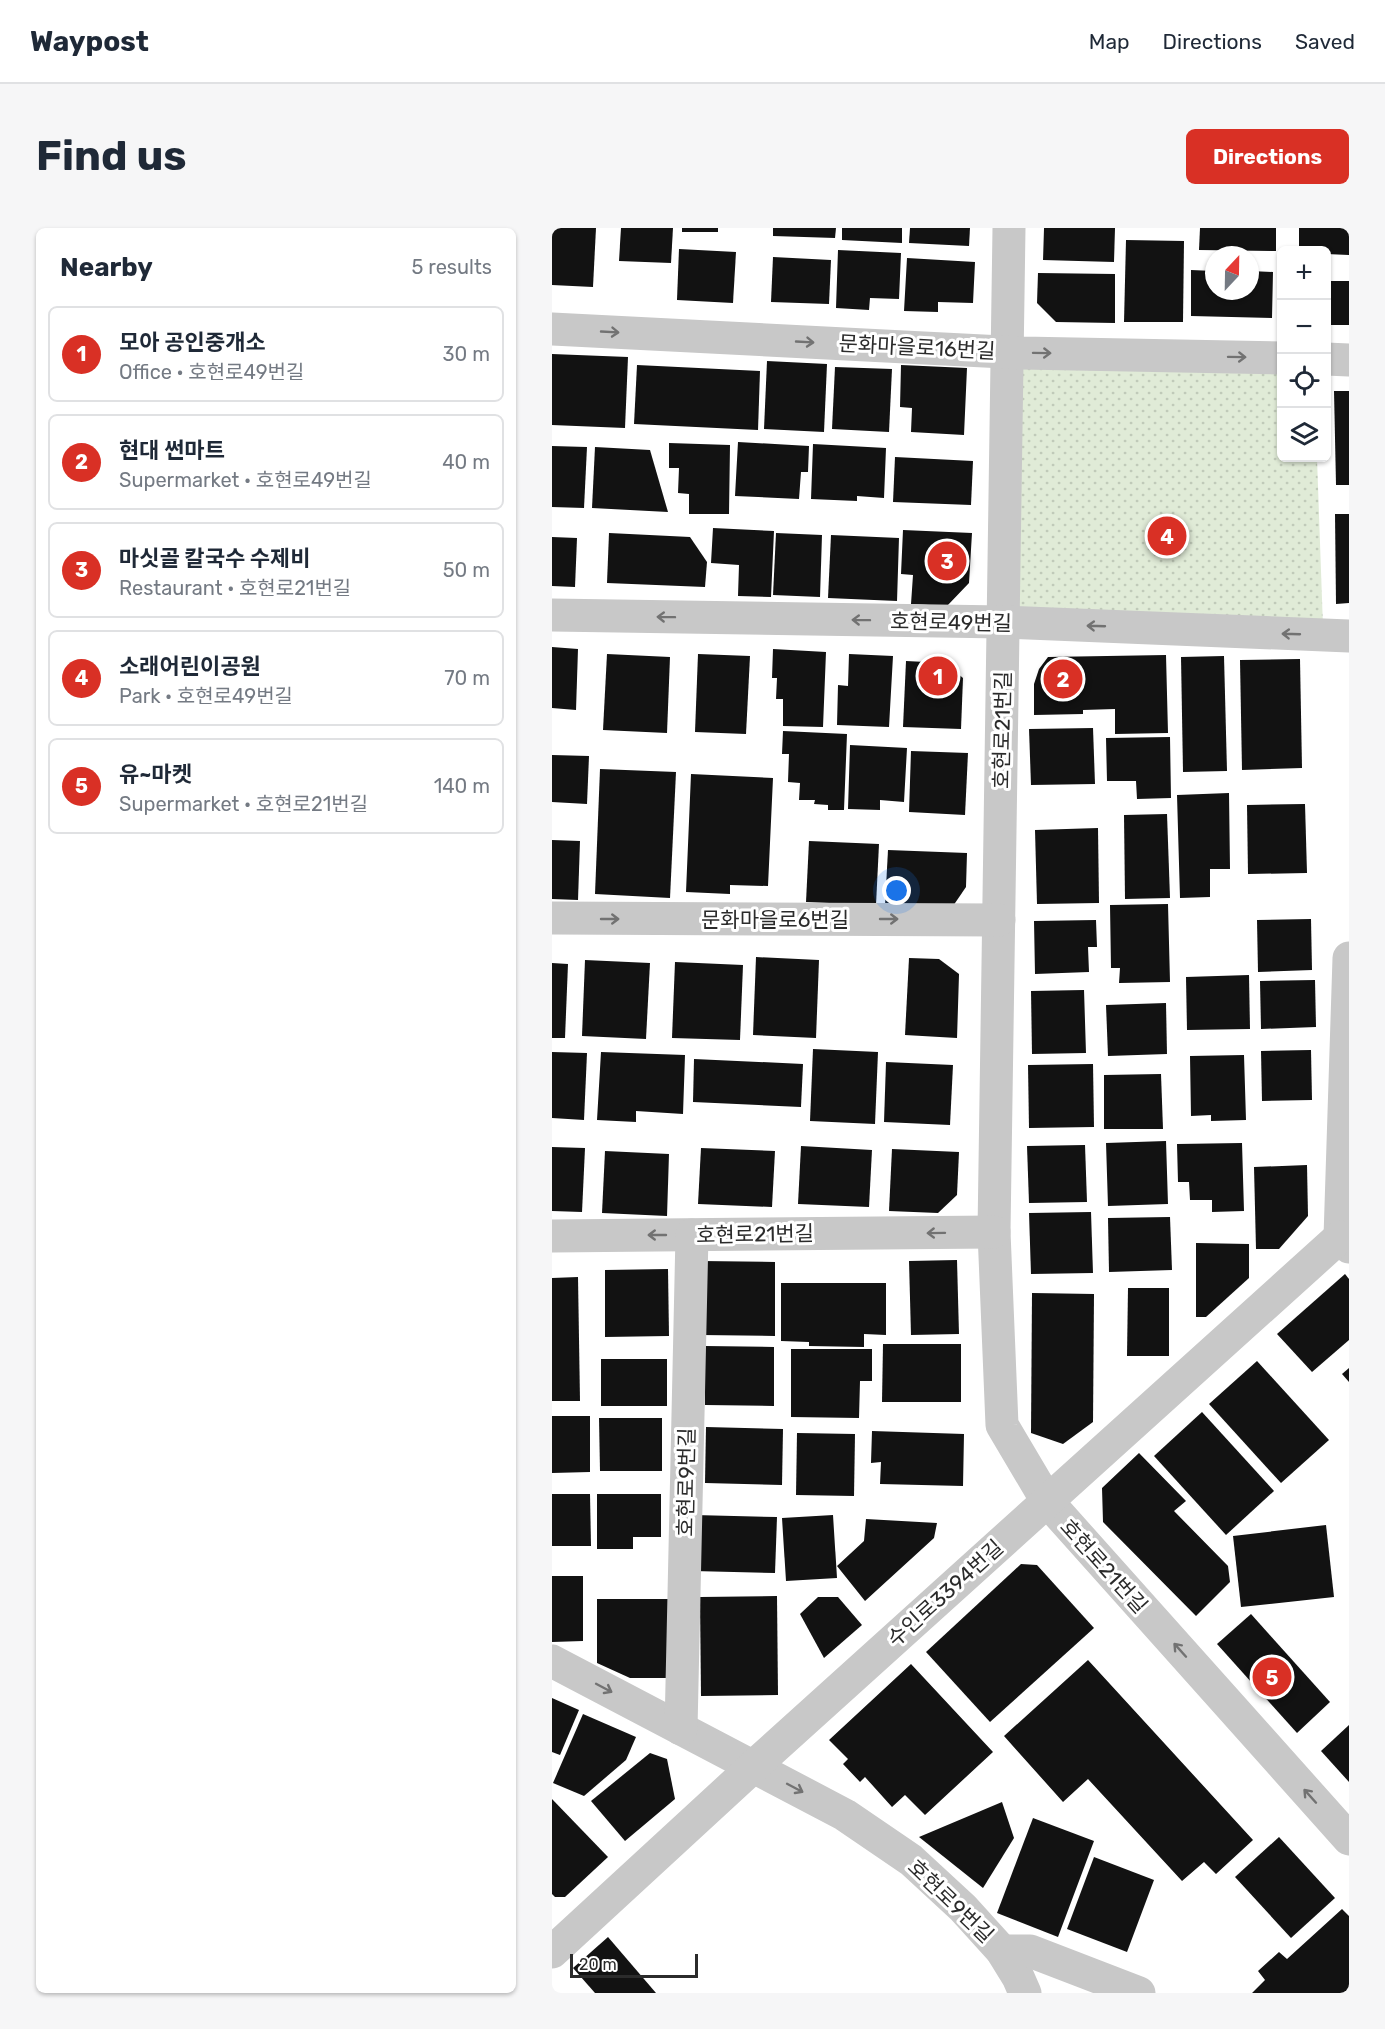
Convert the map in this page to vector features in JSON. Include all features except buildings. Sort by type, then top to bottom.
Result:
[{"type":"street","name":"호현로21번길","points":[[1009,228],[994,1232],[1002,1425],[1047,1501],[1349,1839]]},
{"type":"street","name":"문화마을로16번길","points":[[552,329],[1008,352],[1277,358]]},
{"type":"street","points":[[1331,359],[1349,360]]},
{"type":"street","name":"호현로49번길","points":[[552,615],[1004,622],[1349,636]]},
{"type":"street","name":"문화마을로6번길","points":[[552,918],[999,920]]},
{"type":"street","points":[[1344,1242],[1349,958]]},
{"type":"street","name":"호현로21번길","points":[[552,1236],[994,1232]]},
{"type":"street","name":"호현로9번길","points":[[681,1729],[692,1235]]},
{"type":"street","name":"수인로3394번길","points":[[552,1952],[1047,1501],[1344,1242]]},
{"type":"street","name":"호현로9번길","points":[[552,1661],[845,1815],[910,1860],[963,1908],[1002,1951],[1025,1993]]},
{"type":"street","name":"호현로9번길","points":[[1002,1951],[1030,1951],[1139,1993]]},
{"type":"green space","points":[[1018,361],[1277,366],[1277,462],[1317,462],[1323,627],[1013,615]]},
{"type":"place","name":"소래어린이공원","points":[[1167,536]]},
{"type":"place","name":"마싯골 칼국수 수제비","points":[[947,561]]},
{"type":"place","name":"모아 공인중개소","points":[[938,676]]},
{"type":"place","name":"현대 썬마트","points":[[1063,679]]},
{"type":"place","name":"유~마켓","points":[[1272,1677]]}]
